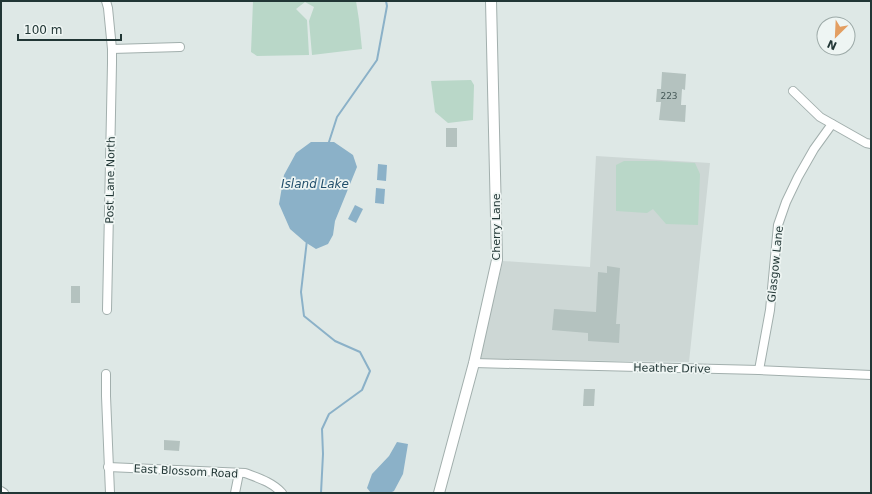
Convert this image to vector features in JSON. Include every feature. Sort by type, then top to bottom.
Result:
[{"type":"street","name":"Post Lane North","points":[[106,1],[112,49],[107,310]]},
{"type":"street","name":"Cherry Lane","points":[[439,493],[474,363],[497,260],[492,1]]},
{"type":"street","points":[[112,49],[180,47]]},
{"type":"street","points":[[793,91],[820,117],[866,143],[871,144]]},
{"type":"street","name":"Glasgow Lane","points":[[759,370],[770,310],[778,225],[786,202],[798,177],[814,149],[832,124]]},
{"type":"street","name":"Heather Drive","points":[[474,363],[759,370],[871,375]]},
{"type":"street","points":[[106,374],[110,493]]},
{"type":"street","name":"East Blossom Road","points":[[108,467],[245,473],[265,480],[277,487],[282,493]]},
{"type":"street","points":[[234,493],[239,473]]},
{"type":"shaded area","points":[[596,156],[710,163],[689,362],[479,359],[503,261],[590,267]]},
{"type":"green space","points":[[253,1],[356,1],[362,49],[312,55],[309,21],[314,7],[305,2],[296,9],[307,20],[309,55],[257,56],[251,52]]},
{"type":"green space","points":[[471,80],[474,85],[473,120],[448,123],[435,112],[431,81]]},
{"type":"green space","points":[[624,161],[695,163],[700,174],[698,225],[666,224],[653,209],[647,213],[616,211],[616,165]]},
{"type":"water","name":"Island Lake","points":[[311,142],[334,142],[353,155],[357,167],[335,221],[333,235],[328,244],[316,249],[290,229],[279,204],[284,175],[296,153]]},
{"type":"water","points":[[378,164],[387,165],[386,181],[377,180]]},
{"type":"water","points":[[376,188],[385,189],[384,204],[375,203]]},
{"type":"water","points":[[355,205],[363,209],[356,223],[348,219]]},
{"type":"water","points":[[397,442],[408,444],[403,474],[394,491],[390,493],[371,493],[367,488],[372,474],[389,456]]},
{"type":"building","points":[[662,72],[686,74],[685,90],[682,89],[681,105],[686,105],[685,122],[659,120],[661,102],[656,102],[657,89],[661,89]]},
{"type":"building","points":[[446,128],[457,128],[457,147],[446,147]]},
{"type":"building","points":[[607,266],[620,268],[616,324],[620,324],[619,343],[588,341],[588,333],[552,330],[554,309],[596,312],[598,272],[607,273]]},
{"type":"building","points":[[71,286],[80,286],[80,303],[71,303]]},
{"type":"building","points":[[584,389],[595,389],[594,406],[583,406]]},
{"type":"building","points":[[164,440],[180,441],[179,451],[164,450]]},
{"type":"waterway","points":[[328,145],[337,117],[377,60],[387,6],[386,1]]},
{"type":"waterway","points":[[307,240],[301,292],[304,316],[335,341],[360,352],[370,371],[362,390],[329,414],[322,429],[323,454],[321,493]]}]
